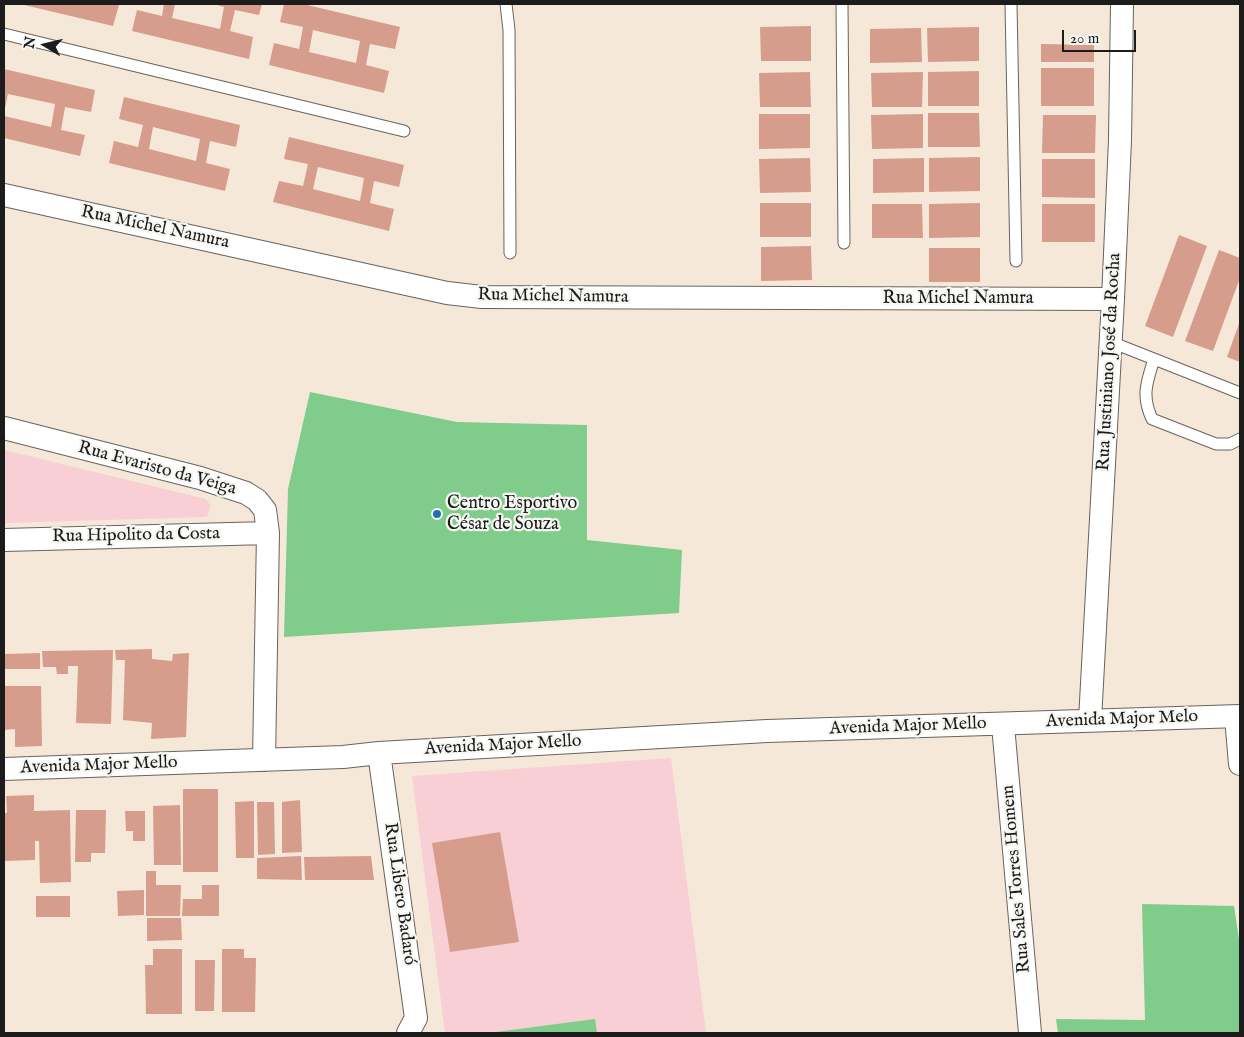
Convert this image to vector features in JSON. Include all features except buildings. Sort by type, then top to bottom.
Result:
[{"type":"street","name":"Rua Justiniano José da Rocha","points":[[1090,720],[1114,299],[1120,140],[1122,4]]},
{"type":"street","name":"Rua Michel Namura","points":[[4,195],[447,293],[482,297],[1114,299]]},
{"type":"street","name":"Rua Evaristo da Veiga","points":[[4,428],[200,478],[246,493],[257,500],[265,510],[268,533],[264,760]]},
{"type":"street","name":"Rua Hipolito da Costa","points":[[4,540],[268,533]]},
{"type":"street","name":"Avenida Major Melo","points":[[1003,725],[1090,720],[1238,716]]},
{"type":"street","points":[[1238,716],[1240,764]]},
{"type":"street","name":"Avenida Major Mello","points":[[4,769],[264,760],[768,731],[1003,725]]},
{"type":"street","name":"Rua Sales Torres Homem","points":[[1003,725],[1030,1033]]},
{"type":"street","name":"Rua Libero Badaró","points":[[379,753],[416,1018],[408,1033]]},
{"type":"lane","points":[[506,4],[509,30],[510,253]]},
{"type":"lane","points":[[842,4],[844,243]]},
{"type":"lane","points":[[1011,4],[1016,261]]},
{"type":"lane","points":[[4,34],[404,131]]},
{"type":"lane","points":[[1111,342],[1240,393]]},
{"type":"lane","points":[[1154,359],[1145,390],[1146,406],[1152,418],[1216,444],[1230,444],[1240,439]]},
{"type":"shaded area","points":[[4,450],[206,499],[211,506],[207,517],[4,523]]},
{"type":"shaded area","points":[[671,758],[706,1033],[445,1033],[412,776]]},
{"type":"green space","name":"Centro Esportivo César de Souza","points":[[310,392],[457,422],[587,425],[587,540],[682,550],[679,613],[284,637],[288,489]]},
{"type":"green space","points":[[1142,904],[1234,906],[1240,946],[1240,1033],[1058,1033],[1056,1019],[1145,1020]]},
{"type":"green space","points":[[595,1019],[597,1033],[488,1033]]},
{"type":"place","name":"Centro Esportivo César de Souza","points":[[437,514]]}]
